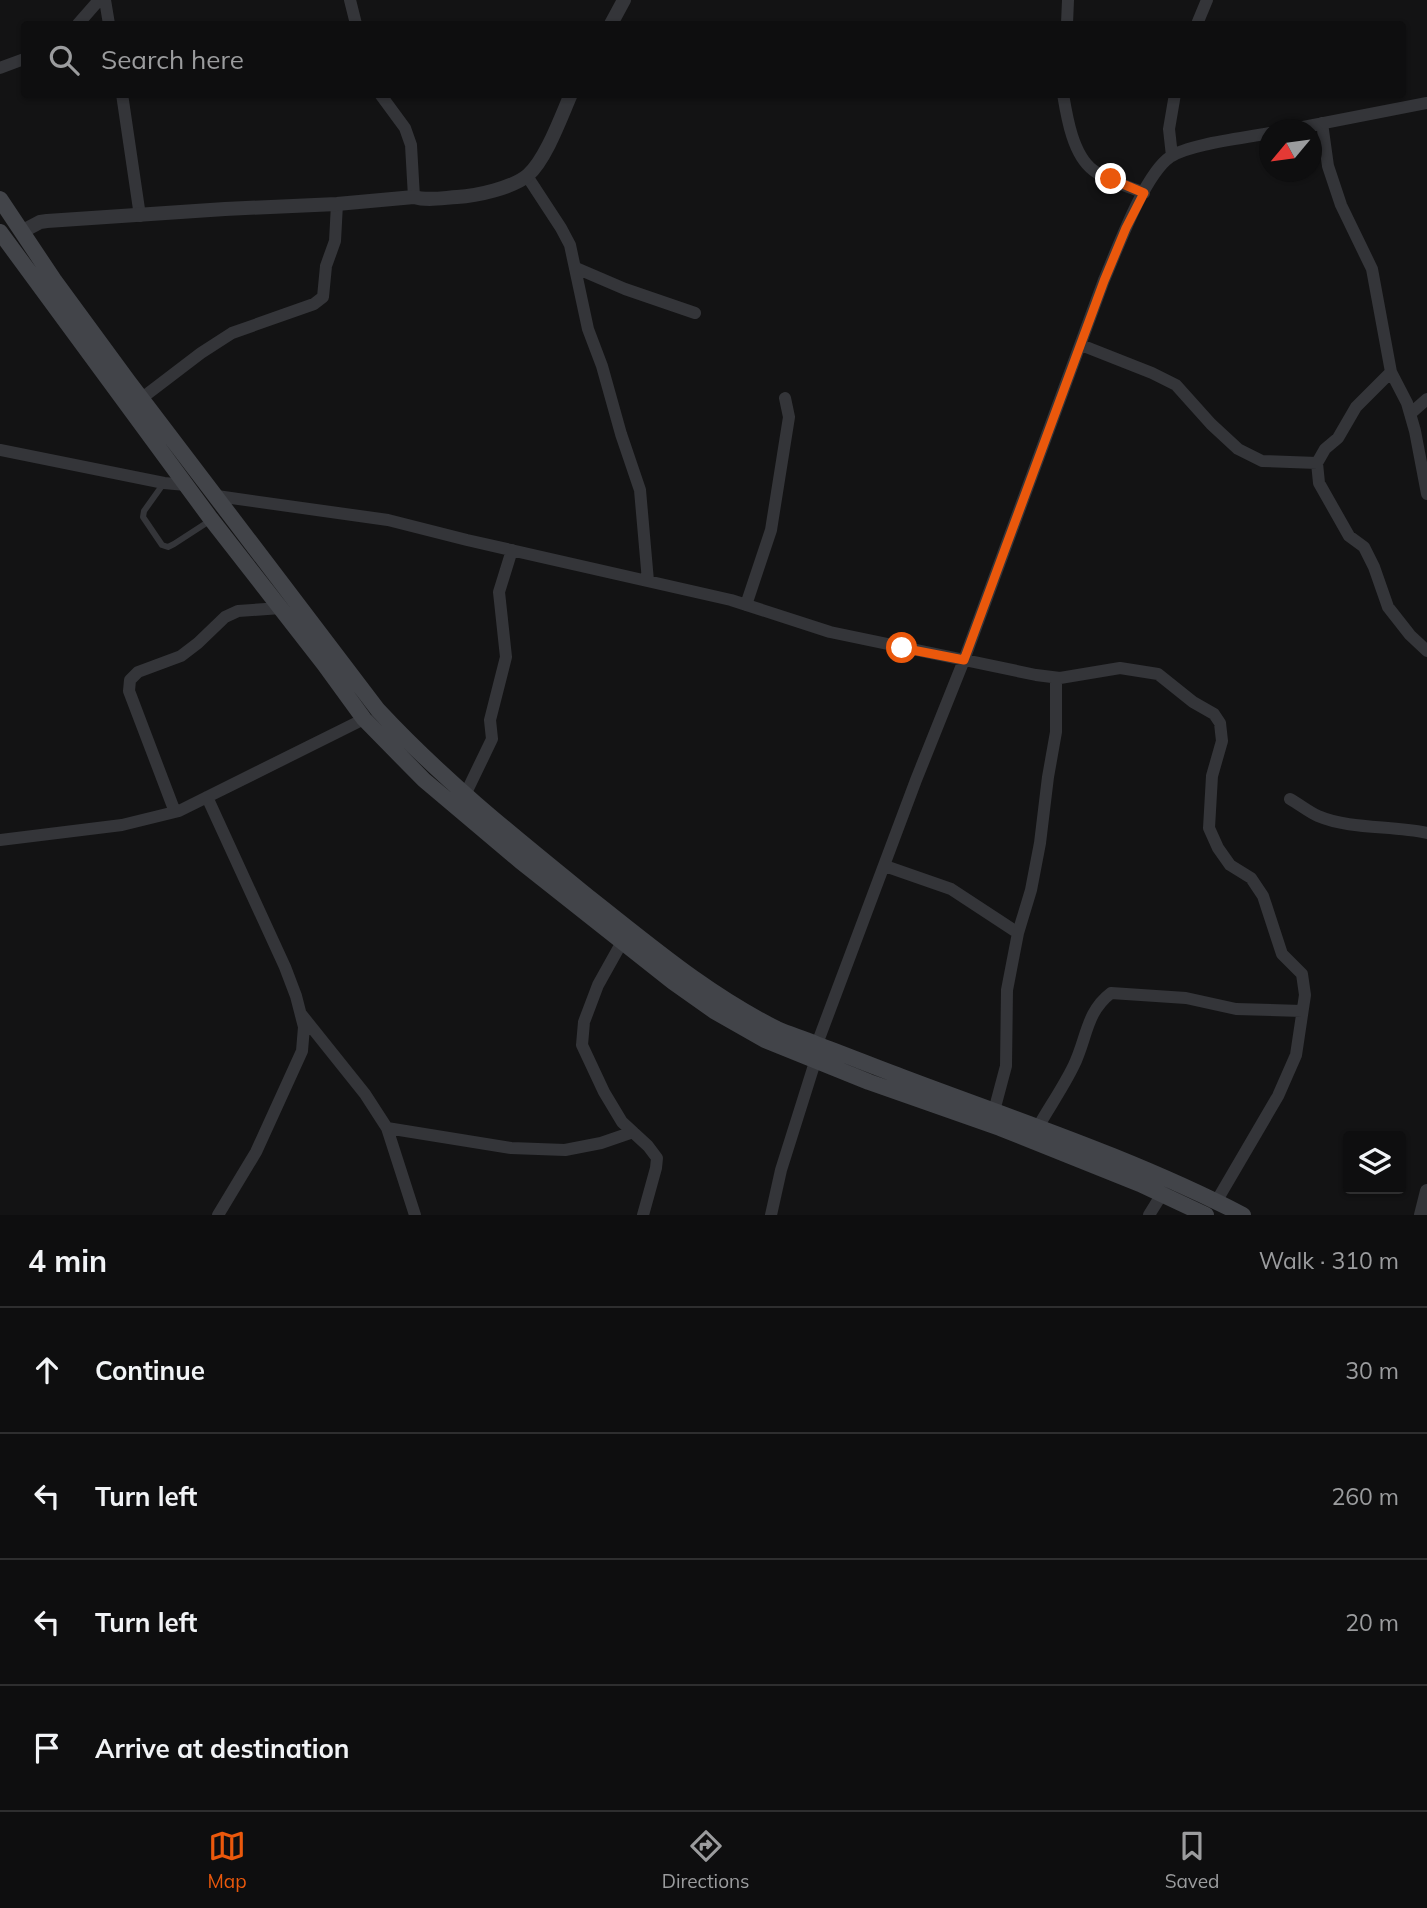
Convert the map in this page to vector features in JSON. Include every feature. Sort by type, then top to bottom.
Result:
[{"type":"main road","points":[[0,199],[54,280],[378,710],[465,795],[524,845],[654,950],[743,1011],[780,1030],[1099,1150],[1211,1208]]},
{"type":"main road","points":[[0,232],[211,519],[364,719],[424,780],[531,870],[714,1011],[765,1041],[815,1062],[1000,1128],[1162,1194],[1242,1215]]},
{"type":"street","points":[[81,21],[99,0]]},
{"type":"street","points":[[105,0],[108,21]]},
{"type":"street","points":[[350,0],[355,21]]},
{"type":"street","points":[[613,21],[624,0]]},
{"type":"street","points":[[1067,21],[1068,0]]},
{"type":"street","points":[[1198,21],[1207,0]]},
{"type":"street","points":[[0,68],[21,60]]},
{"type":"street","points":[[123,98],[140,216]]},
{"type":"street","points":[[383,98],[405,128],[411,145],[414,197]]},
{"type":"street","points":[[23,231],[40,222],[478,194],[507,186],[527,176],[537,164],[570,98]]},
{"type":"street","points":[[1064,98],[1067,122],[1083,161],[1094,171],[1144,193]]},
{"type":"street","points":[[1172,156],[1169,129],[1174,98]]},
{"type":"street","points":[[1427,103],[1322,123],[1328,166],[1341,205],[1372,269],[1391,372],[1410,414],[1427,494]]},
{"type":"street","points":[[817,1044],[1126,228],[1159,166],[1172,156],[1214,143],[1259,135]]},
{"type":"street","points":[[527,176],[570,244],[589,329],[640,490],[648,581]]},
{"type":"street","points":[[142,398],[201,353],[232,334],[314,304],[323,296],[326,266],[335,241],[337,204]]},
{"type":"street","points":[[576,268],[625,289],[695,313]]},
{"type":"street","points":[[1081,345],[1152,373],[1176,386],[1238,449],[1262,461],[1317,463]]},
{"type":"street","points":[[1391,372],[1356,407],[1338,438],[1325,449],[1317,463],[1319,483],[1349,536],[1364,547],[1388,607],[1410,635],[1427,651]]},
{"type":"street","points":[[746,605],[771,530],[789,417],[785,398]]},
{"type":"street","points":[[1410,414],[1427,399]]},
{"type":"street","points":[[0,450],[164,483],[186,485]]},
{"type":"street","points":[[217,496],[388,520],[746,605],[830,632],[1036,675],[1056,678],[1082,676],[1120,668],[1157,674],[1193,702],[1214,714],[1220,723],[1222,741],[1212,776],[1209,828],[1217,848],[1230,865],[1251,878],[1263,896],[1282,954],[1302,974],[1304,995],[1296,1055],[1278,1096],[1211,1208]]},
{"type":"street","points":[[465,795],[492,739],[490,720],[506,657],[499,592],[512,550]]},
{"type":"street","points":[[175,812],[129,691],[130,680],[138,672],[181,656],[225,617],[238,611],[281,608]]},
{"type":"street","points":[[994,1111],[1006,1066],[1007,990],[1040,843],[1056,732],[1056,678]]},
{"type":"street","points":[[0,840],[122,825],[175,812],[364,719]]},
{"type":"street","points":[[207,797],[285,967],[304,1027],[302,1051],[256,1152],[218,1215]]},
{"type":"street","points":[[1290,799],[1318,816],[1342,823],[1407,828],[1427,834]]},
{"type":"street","points":[[885,866],[951,889],[1018,933]]},
{"type":"street","points":[[622,942],[598,985],[584,1022],[582,1045],[604,1092],[622,1122],[657,1158],[643,1215]]},
{"type":"street","points":[[1038,1127],[1075,1062],[1086,1027],[1099,1002],[1111,993],[1186,998],[1236,1009],[1302,1011]]},
{"type":"street","points":[[300,1013],[365,1094],[387,1128],[415,1215]]},
{"type":"street","points":[[771,1215],[781,1170],[815,1062]]},
{"type":"street","points":[[387,1128],[511,1148],[565,1150],[601,1143],[633,1132]]},
{"type":"street","points":[[1422,1215],[1427,1191]]},
{"type":"street","points":[[1149,1215],[1162,1194]]},
{"type":"lane","points":[[164,483],[144,511],[146,523],[162,545],[168,547],[174,544],[211,519]]},
{"type":"route","points":[[902,648],[964,660],[1104,281],[1144,193],[1111,179]]}]
